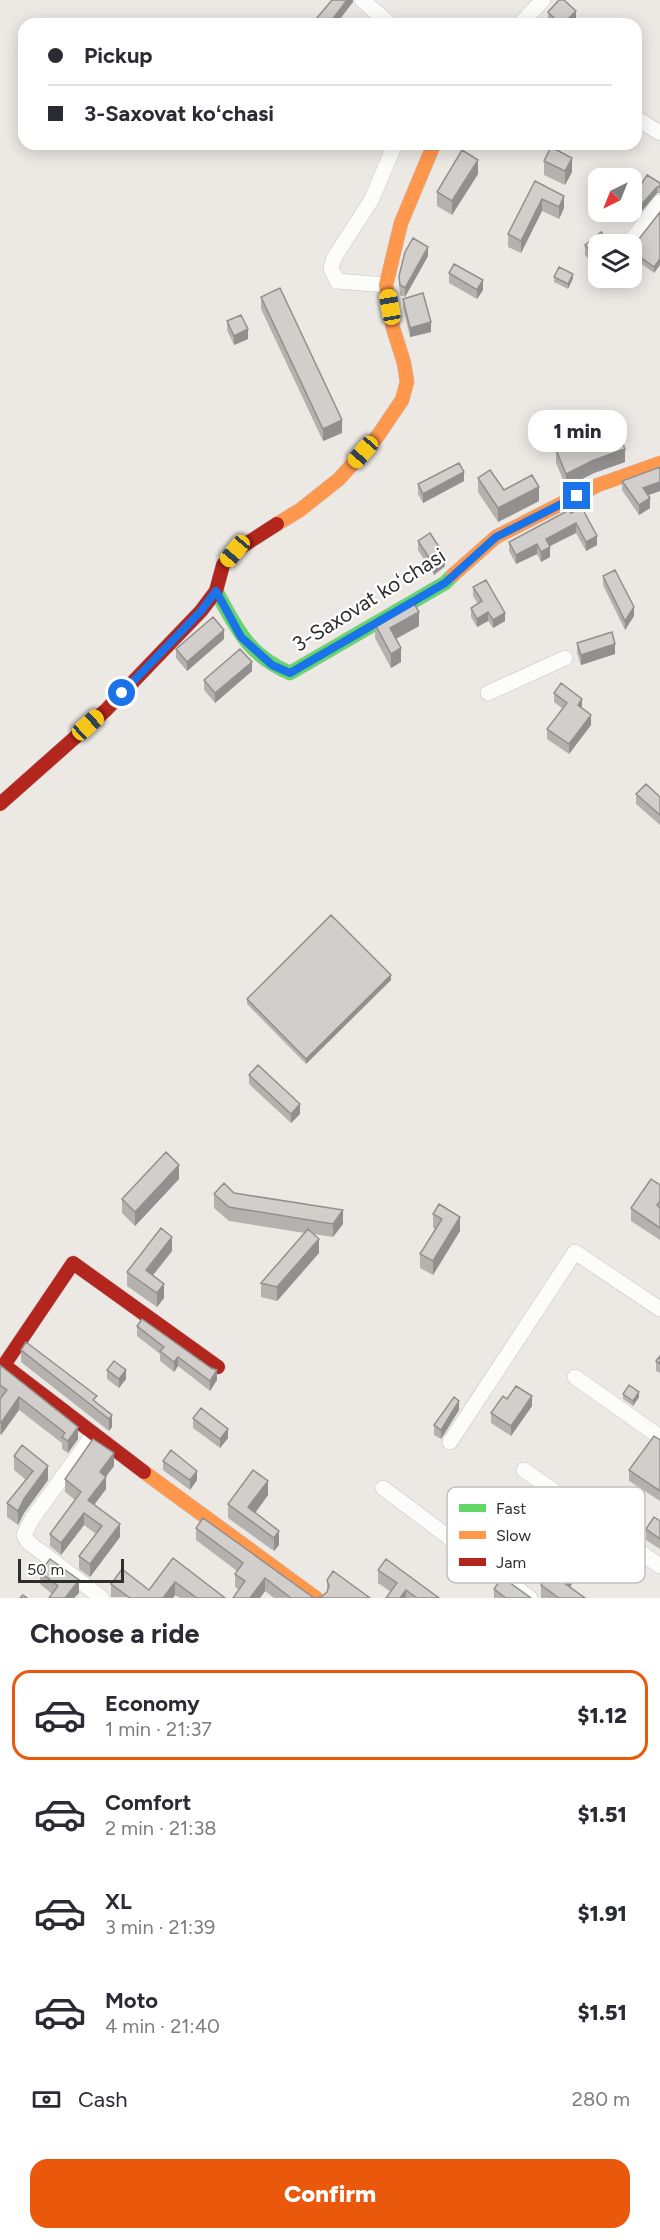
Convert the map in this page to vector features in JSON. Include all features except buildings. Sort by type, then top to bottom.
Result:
[{"type":"street","points":[[362,0],[383,18]]},
{"type":"street","points":[[526,18],[543,0]]},
{"type":"street","points":[[642,122],[660,133]]},
{"type":"street","points":[[386,285],[337,281],[331,268],[334,258],[372,199],[392,150]]},
{"type":"street","points":[[0,804],[106,710],[201,611],[216,591],[223,565],[235,551],[249,540],[300,510],[339,479],[376,436],[402,400],[407,382],[404,363],[393,328],[386,285],[400,223],[431,150]]},
{"type":"street","points":[[636,234],[660,202]]},
{"type":"street","name":"3-Saxovat koʻchasi","points":[[216,591],[241,637],[272,665],[290,673],[445,583],[496,537],[598,485],[660,464]]},
{"type":"street","points":[[488,693],[565,658]]},
{"type":"street","points":[[450,1442],[575,1252],[660,1310]]},
{"type":"street","points":[[218,1367],[73,1263],[3,1365],[93,1435],[316,1598]]},
{"type":"street","points":[[575,1377],[660,1437]]},
{"type":"street","points":[[93,1435],[32,1519],[24,1535],[28,1542],[102,1598]]},
{"type":"street","points":[[524,1470],[548,1487]]},
{"type":"street","points":[[383,1488],[447,1536]]},
{"type":"street","points":[[645,1555],[660,1566]]},
{"type":"street","points":[[510,1583],[530,1598]]},
{"type":"traffic: fast","points":[[216,591],[245,640],[264,658],[290,673],[445,583],[453,575]]},
{"type":"traffic: slow","points":[[277,524],[300,510],[339,479],[377,437],[402,400],[407,382],[404,363],[393,328],[386,285],[401,223],[431,150]]},
{"type":"traffic: slow","points":[[453,575],[496,537],[598,485],[660,463]]},
{"type":"traffic: slow","points":[[144,1472],[316,1598]]},
{"type":"traffic: jam","points":[[0,804],[106,710],[201,611],[216,591],[223,565],[235,551],[277,524]]},
{"type":"traffic: jam","points":[[144,1472],[4,1365],[73,1263],[218,1367]]},
{"type":"route","points":[[122,693],[201,611],[216,591],[241,637],[272,665],[290,673],[445,583],[496,537],[577,496]]}]
